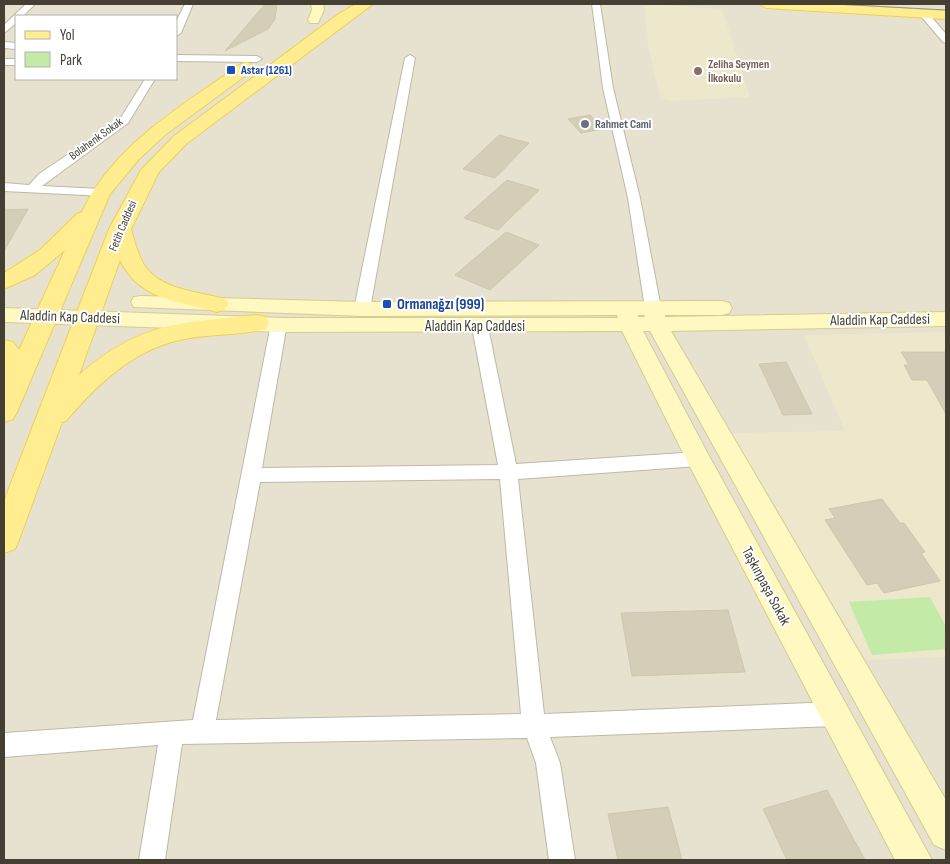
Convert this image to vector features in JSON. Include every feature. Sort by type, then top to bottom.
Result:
[{"type":"main road","name":"Fetih Caddesi","points":[[6,407],[98,200],[132,156],[159,131],[258,59],[315,12],[343,10],[366,4]]},
{"type":"main road","points":[[343,10],[381,4]]},
{"type":"main road","points":[[766,4],[946,15]]},
{"type":"main road","points":[[912,4],[946,6]]},
{"type":"main road","name":"Fetih Caddesi","points":[[4,540],[120,229],[151,170],[180,140],[343,10]]},
{"type":"main road","points":[[4,282],[30,269],[50,254],[98,200]]},
{"type":"main road","points":[[120,229],[128,254],[141,276],[158,288],[217,304]]},
{"type":"main road","points":[[48,423],[89,380],[128,352],[151,339],[184,332],[268,324]]},
{"type":"main road","points":[[4,348],[9,354],[6,407]]},
{"type":"street","points":[[19,15],[31,4]]},
{"type":"street","points":[[178,29],[189,4]]},
{"type":"street","points":[[596,4],[608,88],[634,198],[642,317],[946,832]]},
{"type":"street","points":[[923,14],[946,40]]},
{"type":"street","points":[[4,30],[15,19]]},
{"type":"street","points":[[178,58],[258,59]]},
{"type":"street","points":[[362,309],[410,58]]},
{"type":"street","name":"Bolahenk Sokak","points":[[32,189],[43,177],[124,122],[149,80]]},
{"type":"street","points":[[4,187],[32,189],[98,200]]},
{"type":"street","name":"Aladdin Kap Caddesi","points":[[4,300],[50,309]]},
{"type":"street","name":"Aladdin Kap Caddesi","points":[[89,310],[217,304],[642,317],[946,319]]},
{"type":"street","name":"Aladdin Kap Caddesi","points":[[4,315],[50,309],[89,310],[268,324],[480,327],[642,317],[946,307]]},
{"type":"street","name":"Taşkınpaşa Sokak","points":[[642,317],[698,459],[914,860]]},
{"type":"street","points":[[202,731],[252,475],[268,324]]},
{"type":"street","points":[[480,327],[508,472],[534,726],[548,763],[562,860]]},
{"type":"street","points":[[252,475],[508,472],[698,459]]},
{"type":"street","points":[[4,744],[172,732],[534,726],[835,714]]},
{"type":"street","points":[[152,860],[172,732]]},
{"type":"shaded area","points":[[4,4],[946,4],[946,860],[4,860]]},
{"type":"shaded area","name":"Zeliha Seymen İlkokulu","points":[[644,5],[722,9],[750,97],[669,101],[660,96],[648,45]]},
{"type":"shaded area","points":[[946,332],[946,657],[866,660],[731,433],[845,431],[804,335]]},
{"type":"green space","points":[[930,597],[946,627],[946,649],[872,655],[849,602]]},
{"type":"building","points":[[265,4],[277,4],[275,19],[268,29],[225,51]]},
{"type":"building","name":"Rahmet Cami","points":[[590,115],[603,129],[581,133],[568,119]]},
{"type":"building","points":[[499,135],[529,143],[495,178],[463,169]]},
{"type":"building","points":[[507,180],[539,190],[498,230],[464,218]]},
{"type":"building","points":[[28,209],[4,251],[4,210]]},
{"type":"building","points":[[506,232],[539,245],[490,290],[455,275]]},
{"type":"building","points":[[901,352],[946,352],[946,414],[927,380],[912,380],[904,365],[909,365]]},
{"type":"building","points":[[786,362],[812,414],[783,415],[759,364]]},
{"type":"building","points":[[882,499],[900,523],[904,523],[925,552],[921,553],[940,581],[884,593],[877,583],[867,585],[825,520],[835,518],[829,509]]},
{"type":"building","points":[[728,610],[745,672],[632,676],[621,613]]},
{"type":"building","points":[[827,790],[865,860],[787,860],[763,809]]},
{"type":"building","points":[[668,807],[682,860],[618,860],[608,814]]},
{"type":"tram line","points":[[834,4],[946,10]]},
{"type":"place","name":"Astar (1261)","points":[[231,70]]},
{"type":"place","name":"Zeliha Seymen İlkokulu","points":[[698,71]]},
{"type":"place","name":"Rahmet Cami","points":[[585,124]]},
{"type":"place","name":"Ormanağzı (999)","points":[[387,304]]}]
